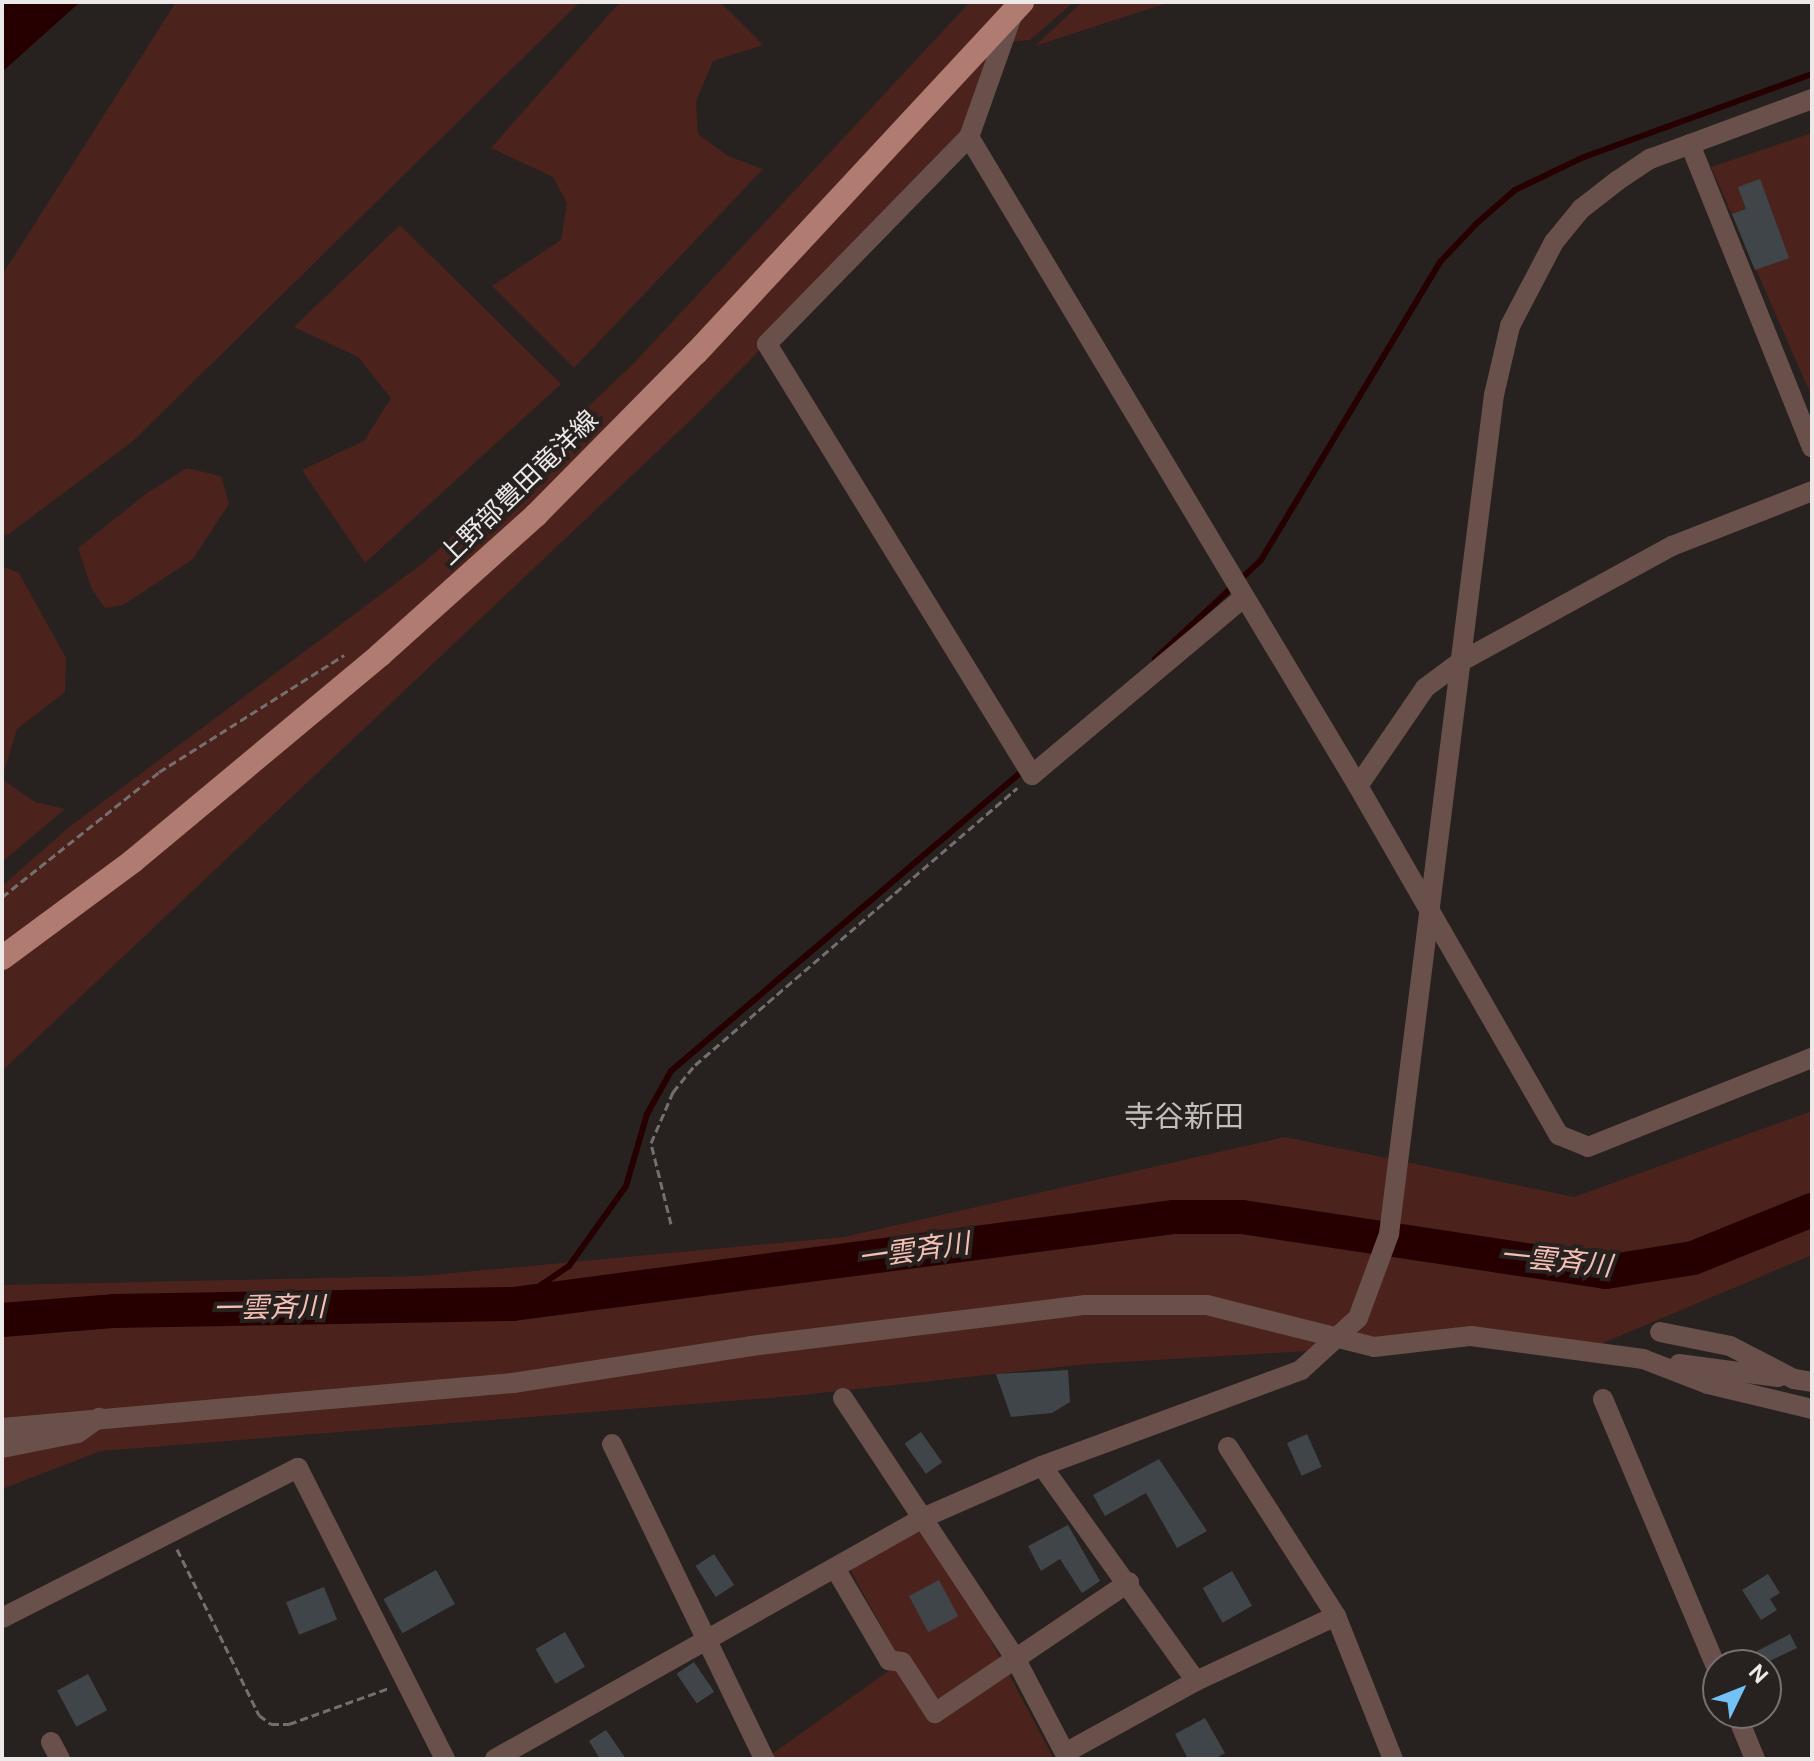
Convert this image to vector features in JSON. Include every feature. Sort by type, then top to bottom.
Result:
[{"type":"main road","name":"上野部豊田竜洋線","points":[[2,958],[133,861],[380,655],[536,515],[696,353],[1017,7]]},
{"type":"street","points":[[1017,7],[969,137],[767,344],[1032,775],[1243,598]]},
{"type":"street","points":[[495,1759],[925,1517],[1042,1466],[1276,1382],[1301,1370],[1340,1338],[1365,1304],[1389,1234],[1494,395],[1510,326],[1554,242],[1581,209],[1650,159],[1812,99]]},
{"type":"street","points":[[969,137],[1358,786],[1559,1135],[1588,1147],[1812,1058]]},
{"type":"street","points":[[1690,144],[1812,447]]},
{"type":"street","points":[[1358,786],[1425,688],[1460,662],[1672,546],[1812,491]]},
{"type":"street","points":[[2,1428],[102,1416],[513,1383],[751,1346],[1086,1305],[1207,1305],[1374,1347],[1407,1347],[1471,1336],[1803,1380]]},
{"type":"street","points":[[1660,1332],[1730,1346],[1803,1380]]},
{"type":"street","points":[[1643,1359],[1708,1384],[1812,1409]]},
{"type":"street","points":[[843,1398],[925,1517],[1015,1658],[1066,1756],[1196,1681],[1336,1616]]},
{"type":"street","points":[[1603,1399],[1709,1649]]},
{"type":"street","points":[[2,1448],[78,1433],[102,1416]]},
{"type":"street","points":[[612,1444],[764,1759]]},
{"type":"street","points":[[1228,1447],[1336,1616],[1393,1759]]},
{"type":"street","points":[[1042,1466],[1129,1582],[1196,1681]]},
{"type":"street","points":[[2,1618],[298,1468],[445,1759]]},
{"type":"street","points":[[835,1568],[889,1660],[902,1662],[935,1713],[1129,1582]]},
{"type":"street","points":[[1743,1729],[1755,1759]]},
{"type":"path","points":[[2,897],[159,772],[352,650]]},
{"type":"path","points":[[671,1224],[651,1143],[673,1092],[695,1065],[1032,775]]},
{"type":"path","points":[[169,1533],[259,1715],[271,1724],[289,1724],[406,1682]]},
{"type":"shaded area","points":[[2,2],[80,2],[2,72]]},
{"type":"shaded area","points":[[176,2],[580,2],[133,441],[6,536],[2,530],[2,275]]},
{"type":"shaded area","points":[[620,2],[720,2],[763,45],[713,61],[696,101],[698,134],[728,156],[763,169],[574,368],[492,286],[561,240],[567,203],[553,177],[491,148]]},
{"type":"shaded area","points":[[970,2],[1074,2],[1030,40],[1007,42],[969,137],[696,415],[2,1071],[2,886],[68,828],[427,560],[634,363]]},
{"type":"shaded area","points":[[1082,2],[1170,2],[1035,46]]},
{"type":"shaded area","points":[[1812,133],[1812,397],[1711,167]]},
{"type":"shaded area","points":[[400,225],[561,384],[365,563],[302,470],[364,441],[391,398],[358,357],[294,327]]},
{"type":"shaded area","points":[[187,468],[221,476],[229,504],[193,559],[123,605],[105,608],[92,590],[78,548],[147,493]]},
{"type":"shaded area","points":[[2,566],[19,573],[66,658],[65,692],[17,729],[2,778]]},
{"type":"shaded area","points":[[2,779],[35,802],[65,809],[2,862]]},
{"type":"shaded area","points":[[1812,1111],[1812,1255],[1603,1343],[1374,1347],[1088,1364],[793,1396],[101,1451],[2,1489],[2,1285],[420,1276],[844,1237],[1285,1137],[1574,1197]]},
{"type":"shaded area","points":[[925,1517],[1054,1759],[765,1759],[901,1662],[846,1562]]},
{"type":"building","points":[[1760,179],[1789,258],[1755,270],[1732,214],[1746,209],[1738,187]]},
{"type":"building","points":[[1068,1370],[1070,1402],[1052,1413],[1011,1417],[996,1374]]},
{"type":"building","points":[[921,1432],[942,1462],[926,1474],[905,1443]]},
{"type":"building","points":[[1307,1434],[1322,1467],[1302,1476],[1287,1443]]},
{"type":"building","points":[[1159,1459],[1207,1531],[1177,1548],[1146,1493],[1105,1516],[1093,1495]]},
{"type":"building","points":[[1068,1525],[1100,1581],[1082,1593],[1060,1559],[1041,1571],[1028,1546]]},
{"type":"building","points":[[714,1554],[734,1585],[716,1597],[696,1566]]},
{"type":"building","points":[[436,1570],[455,1604],[402,1633],[384,1599]]},
{"type":"building","points":[[1232,1571],[1252,1606],[1223,1623],[1203,1588]]},
{"type":"building","points":[[1768,1574],[1780,1593],[1770,1599],[1777,1610],[1761,1620],[1742,1590]]},
{"type":"building","points":[[939,1580],[958,1616],[928,1632],[909,1596]]},
{"type":"building","points":[[324,1587],[337,1619],[299,1635],[286,1602]]},
{"type":"building","points":[[565,1632],[585,1667],[556,1684],[536,1649]]},
{"type":"building","points":[[1790,1634],[1797,1648],[1782,1655],[1782,1649],[1761,1649]]},
{"type":"building","points":[[694,1662],[714,1692],[697,1704],[677,1674]]},
{"type":"building","points":[[88,1674],[107,1710],[76,1727],[57,1690]]},
{"type":"building","points":[[1205,1718],[1225,1753],[1215,1759],[1188,1759],[1175,1734]]},
{"type":"building","points":[[606,1730],[626,1759],[600,1759],[589,1741]]},
{"type":"waterway","points":[[1155,659],[1261,560],[1441,261],[1477,223],[1515,190],[1584,157],[1812,74]]},
{"type":"waterway","points":[[513,1304],[569,1266],[626,1186],[647,1114],[671,1071],[1024,770]]},
{"type":"waterway","name":"一雲斉川","points":[[2,1320],[113,1311],[513,1304],[1174,1217],[1242,1217],[1606,1272],[1693,1258],[1812,1210]]},
{"type":"district","name":"寺谷新田","points":[[1184,1117]]}]
